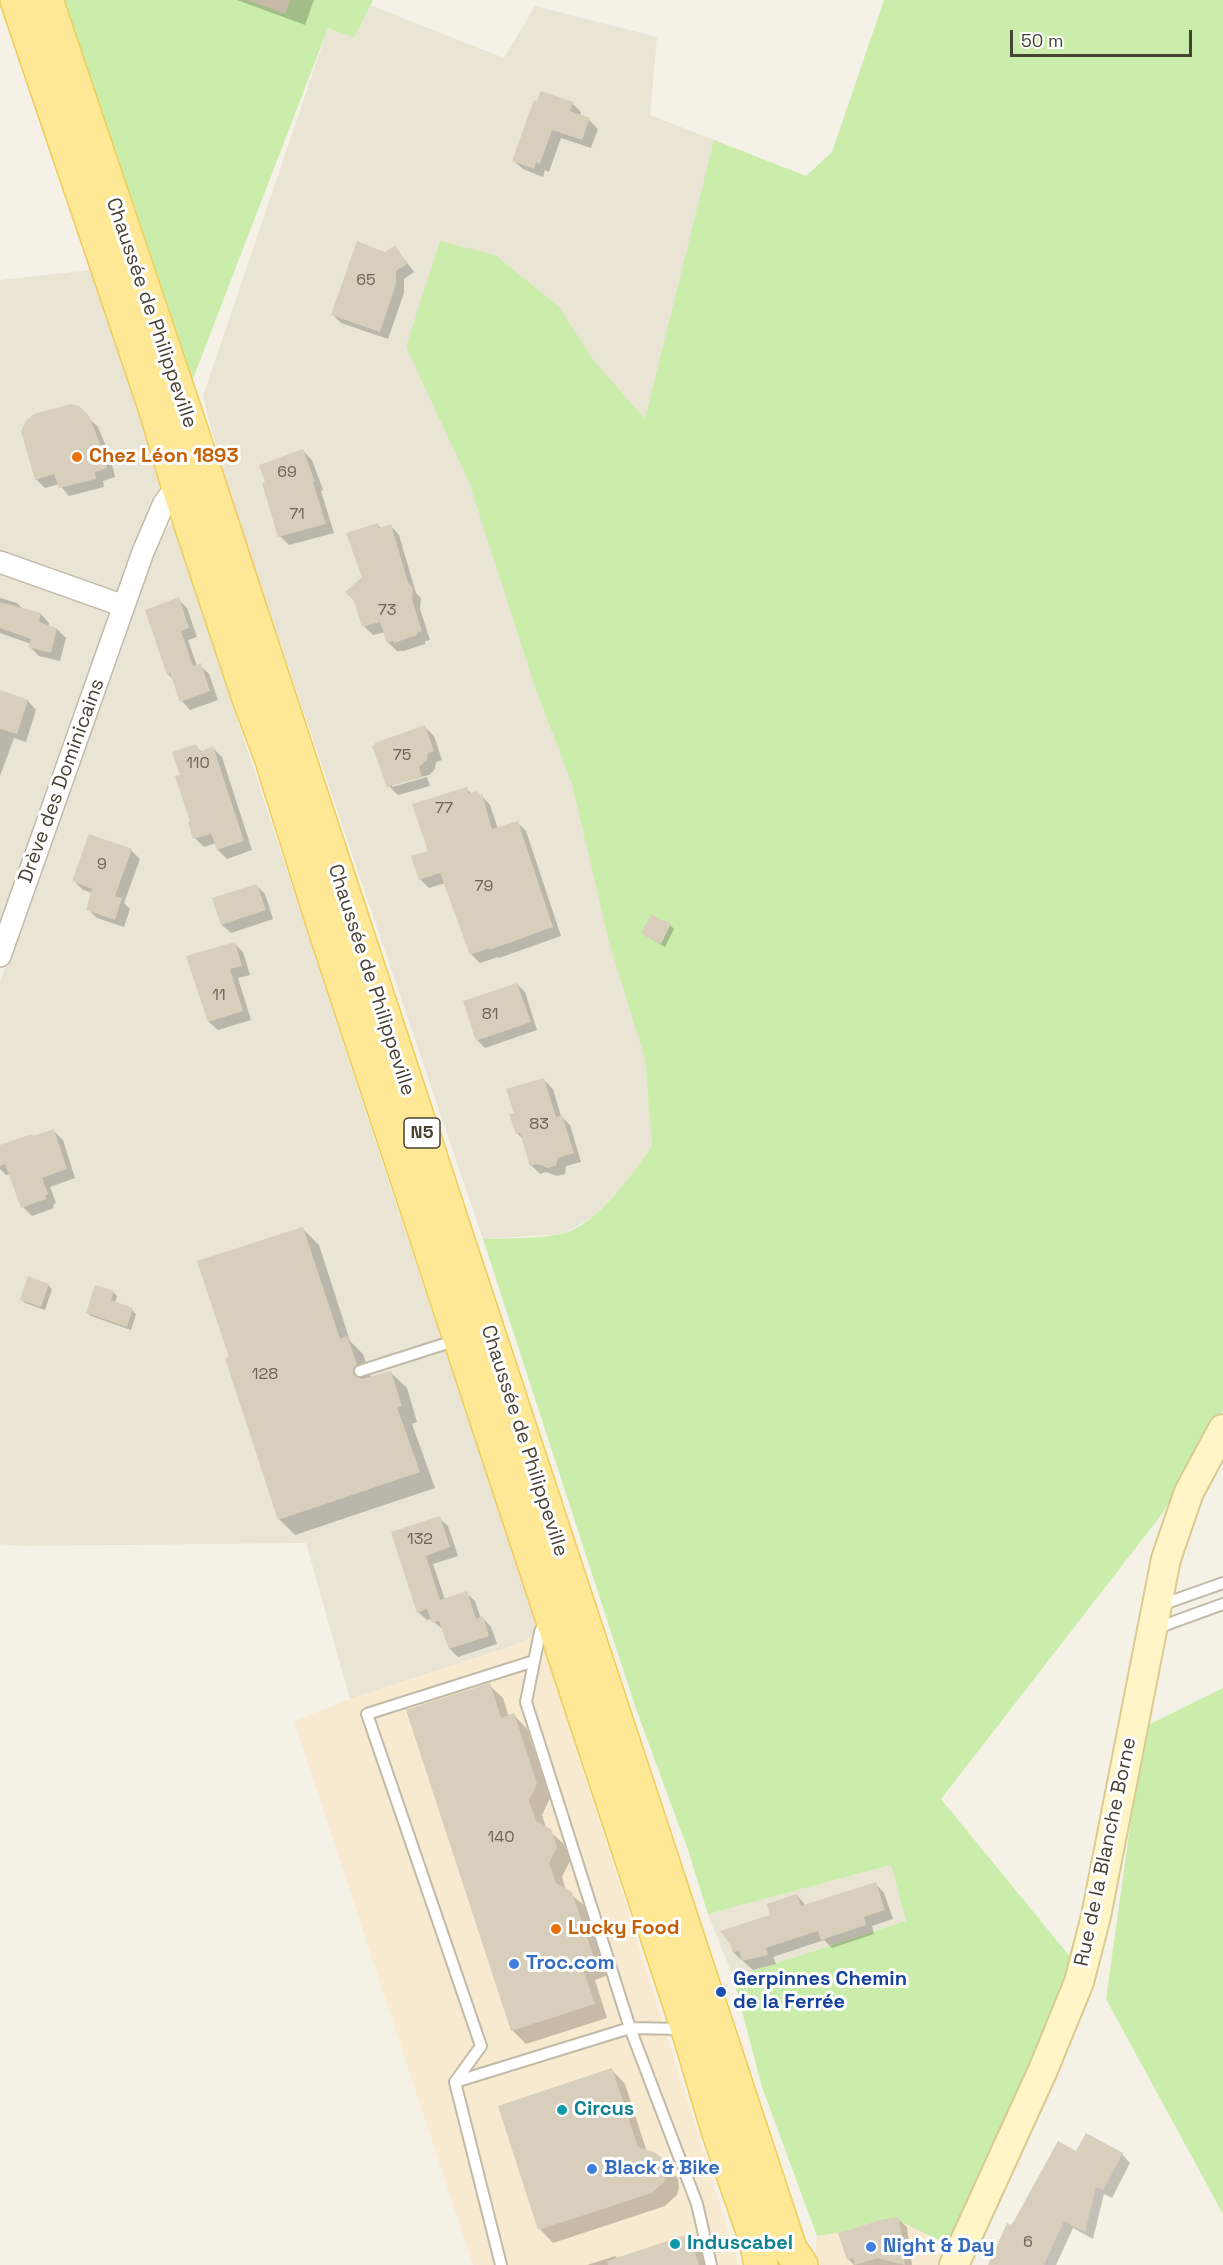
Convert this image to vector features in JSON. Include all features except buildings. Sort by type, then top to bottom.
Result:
[{"type":"main road","name":"Chaussée de Philippeville","points":[[17,0],[155,407],[178,485],[249,698],[271,757],[688,2029],[718,2130],[756,2240],[761,2265]]},
{"type":"main road","name":"Chaussée de Philippeville","points":[[46,0],[187,418],[790,2249],[801,2265]]},
{"type":"street","name":"Drève des Dominicains","points":[[0,956],[143,552],[164,503],[178,485]]},
{"type":"street","points":[[0,562],[124,606]]},
{"type":"street","name":"Rue de la Blanche Borne","points":[[954,2265],[1043,2070],[1079,1982],[1096,1916],[1166,1559],[1189,1492],[1223,1428]]},
{"type":"lane","points":[[360,1371],[460,1339]]},
{"type":"lane","points":[[1154,1618],[1223,1583]]},
{"type":"lane","points":[[1154,1618],[1223,1604]]},
{"type":"lane","points":[[550,1612],[540,1632],[526,1702],[630,2028],[697,2204],[711,2265]]},
{"type":"lane","points":[[501,2265],[455,2082],[481,2046],[367,1714],[534,1661]]},
{"type":"lane","points":[[455,2082],[630,2028],[688,2029]]},
{"type":"shaded area","points":[[248,0],[290,0],[285,14]]},
{"type":"shaded area","points":[[370,5],[504,58],[535,6],[657,37],[650,115],[984,246],[645,1059],[652,1146],[628,1181],[593,1217],[563,1234],[483,1239],[224,478],[203,396],[328,28],[354,38]]},
{"type":"shaded area","points":[[91,270],[128,329],[178,485],[0,956],[0,280]]},
{"type":"shaded area","points":[[173,522],[387,1177],[540,1632],[518,1644],[350,1699],[306,1543],[21,1546],[0,1544],[0,982],[152,542]]},
{"type":"shaded area","points":[[540,1632],[739,2265],[473,2265],[294,1721],[350,1699],[518,1644]]},
{"type":"shaded area","points":[[891,1865],[906,1921],[733,1977],[708,1914]]},
{"type":"shaded area","points":[[879,2220],[898,2220],[951,2246],[943,2265],[814,2265],[817,2236],[838,2233]]},
{"type":"green space","points":[[64,0],[248,0],[285,14],[290,0],[373,0],[354,38],[328,28],[191,384]]},
{"type":"green space","points":[[884,0],[1223,0],[1223,1410],[1162,1514],[941,1799],[1076,1964],[951,2246],[897,2220],[879,2220],[838,2233],[817,2236],[762,2087],[733,1977],[906,1921],[891,1865],[708,1914],[688,1850],[636,1709],[483,1239],[532,1238],[561,1234],[587,1221],[612,1198],[652,1146],[645,1059],[609,942],[572,784],[535,687],[469,482],[406,347],[440,241],[495,255],[559,307],[594,361],[645,419],[714,140],[806,176],[832,152]]},
{"type":"green space","points":[[1223,1688],[1223,2214],[1106,1999],[1144,1727]]},
{"type":"place","name":"Chez Léon 1893","points":[[77,457]]},
{"type":"place","name":"Lucky Food","points":[[556,1929]]},
{"type":"place","name":"Troc.com","points":[[514,1964]]},
{"type":"place","name":"Gerpinnes Chemin de la Ferrée","points":[[721,1992]]},
{"type":"place","name":"Circus","points":[[562,2110]]},
{"type":"place","name":"Black & Bike","points":[[592,2169]]},
{"type":"place","name":"Induscabel","points":[[675,2244]]},
{"type":"place","name":"Night & Day","points":[[871,2247]]}]
